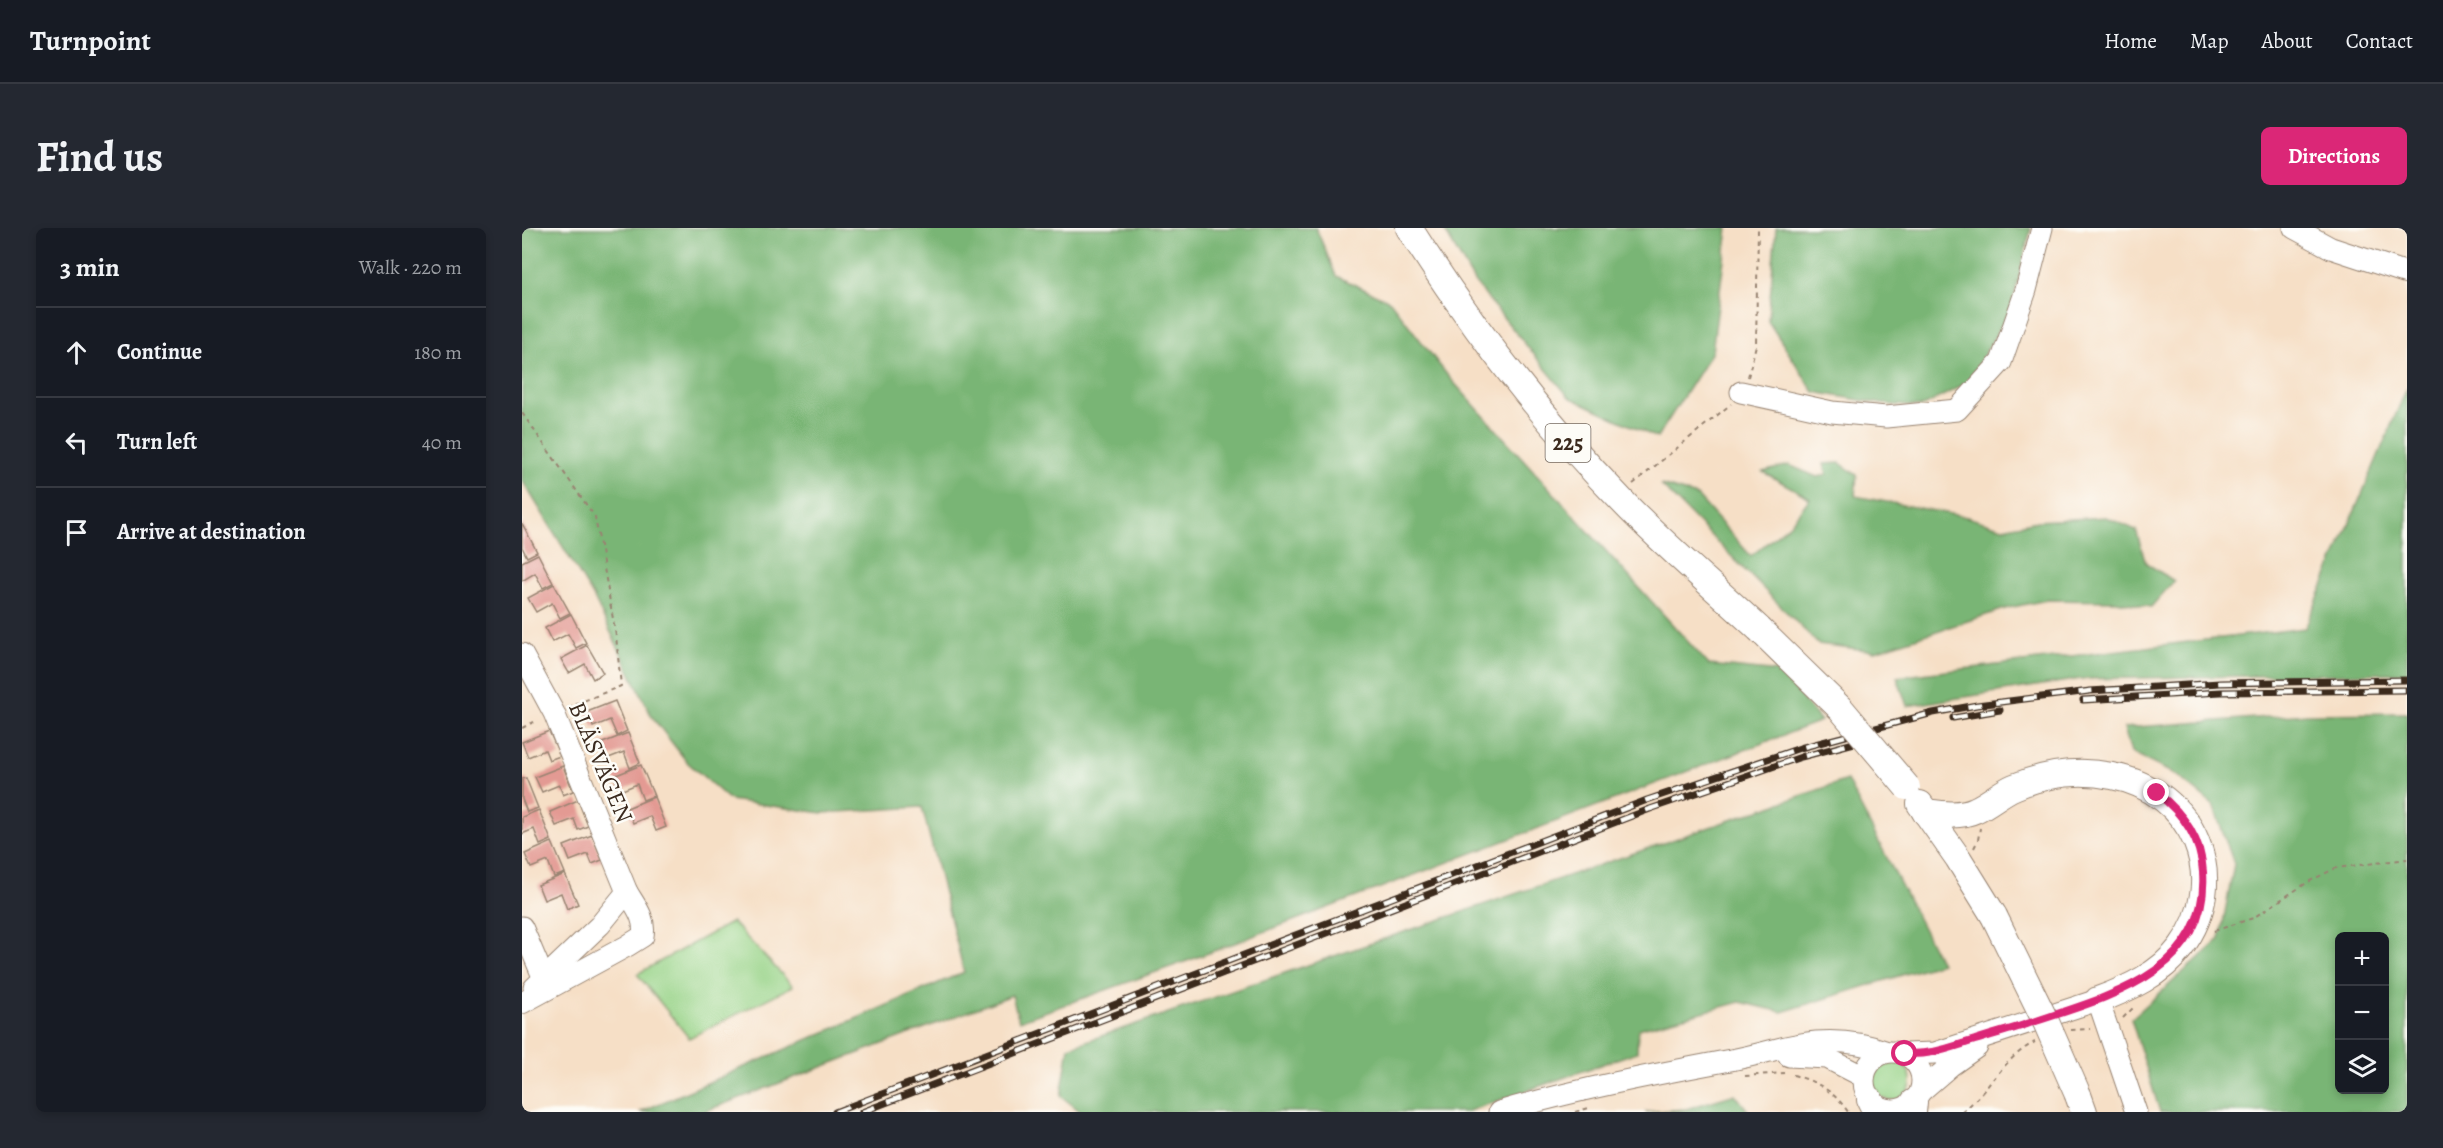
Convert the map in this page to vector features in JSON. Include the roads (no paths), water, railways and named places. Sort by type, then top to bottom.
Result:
[{"type":"main road","name":"225","points":[[1409,228],[1441,279],[1500,361],[1572,448],[1623,502],[1841,709],[1907,787],[1958,858],[1994,916],[2046,1022],[2081,1103]]},
{"type":"main road","points":[[1925,812],[1952,814],[1974,811],[2004,792],[2033,780],[2051,775],[2090,773],[2112,776],[2143,786],[2170,803],[2185,818],[2199,847],[2204,879],[2202,898],[2190,934],[2166,963],[2132,986],[2098,1000]]},
{"type":"main road","points":[[1958,858],[1960,839],[1974,811]]},
{"type":"street","points":[[1742,392],[1832,412],[1886,417],[1957,410],[2001,362],[2026,290],[2042,228]]},
{"type":"street","points":[[2294,228],[2331,248],[2407,273]]},
{"type":"street","name":"BLÄSVÄGEN","points":[[522,654],[554,713],[627,892],[640,911],[645,924],[643,936],[627,946]]},
{"type":"street","points":[[522,1001],[600,925],[627,892]]},
{"type":"street","points":[[600,925],[612,941],[627,946]]},
{"type":"street","points":[[522,927],[544,979]]},
{"type":"street","points":[[522,1001],[627,946]]},
{"type":"street","points":[[1870,1096],[1872,1061],[1896,1053],[1935,1053],[2098,1000],[2136,1112]]},
{"type":"street","points":[[1747,1057],[1813,1056],[1827,1058],[1887,1110],[1906,1108],[1916,1101],[1950,1066],[1976,1048],[2011,1029]]},
{"type":"street","points":[[1499,1112],[1576,1091],[1747,1057],[1786,1046],[1815,1042],[1851,1042],[1914,1060],[1923,1080],[1916,1101]]},
{"type":"railway","points":[[835,1112],[1647,800],[1800,748],[1933,713],[1977,705],[2090,691],[2220,683],[2407,680]]},
{"type":"railway","points":[[2083,700],[2221,692],[2407,690]]},
{"type":"railway","points":[[1953,718],[2000,710]]},
{"type":"railway","points":[[862,1112],[1650,809],[1801,757],[1877,737]]}]
